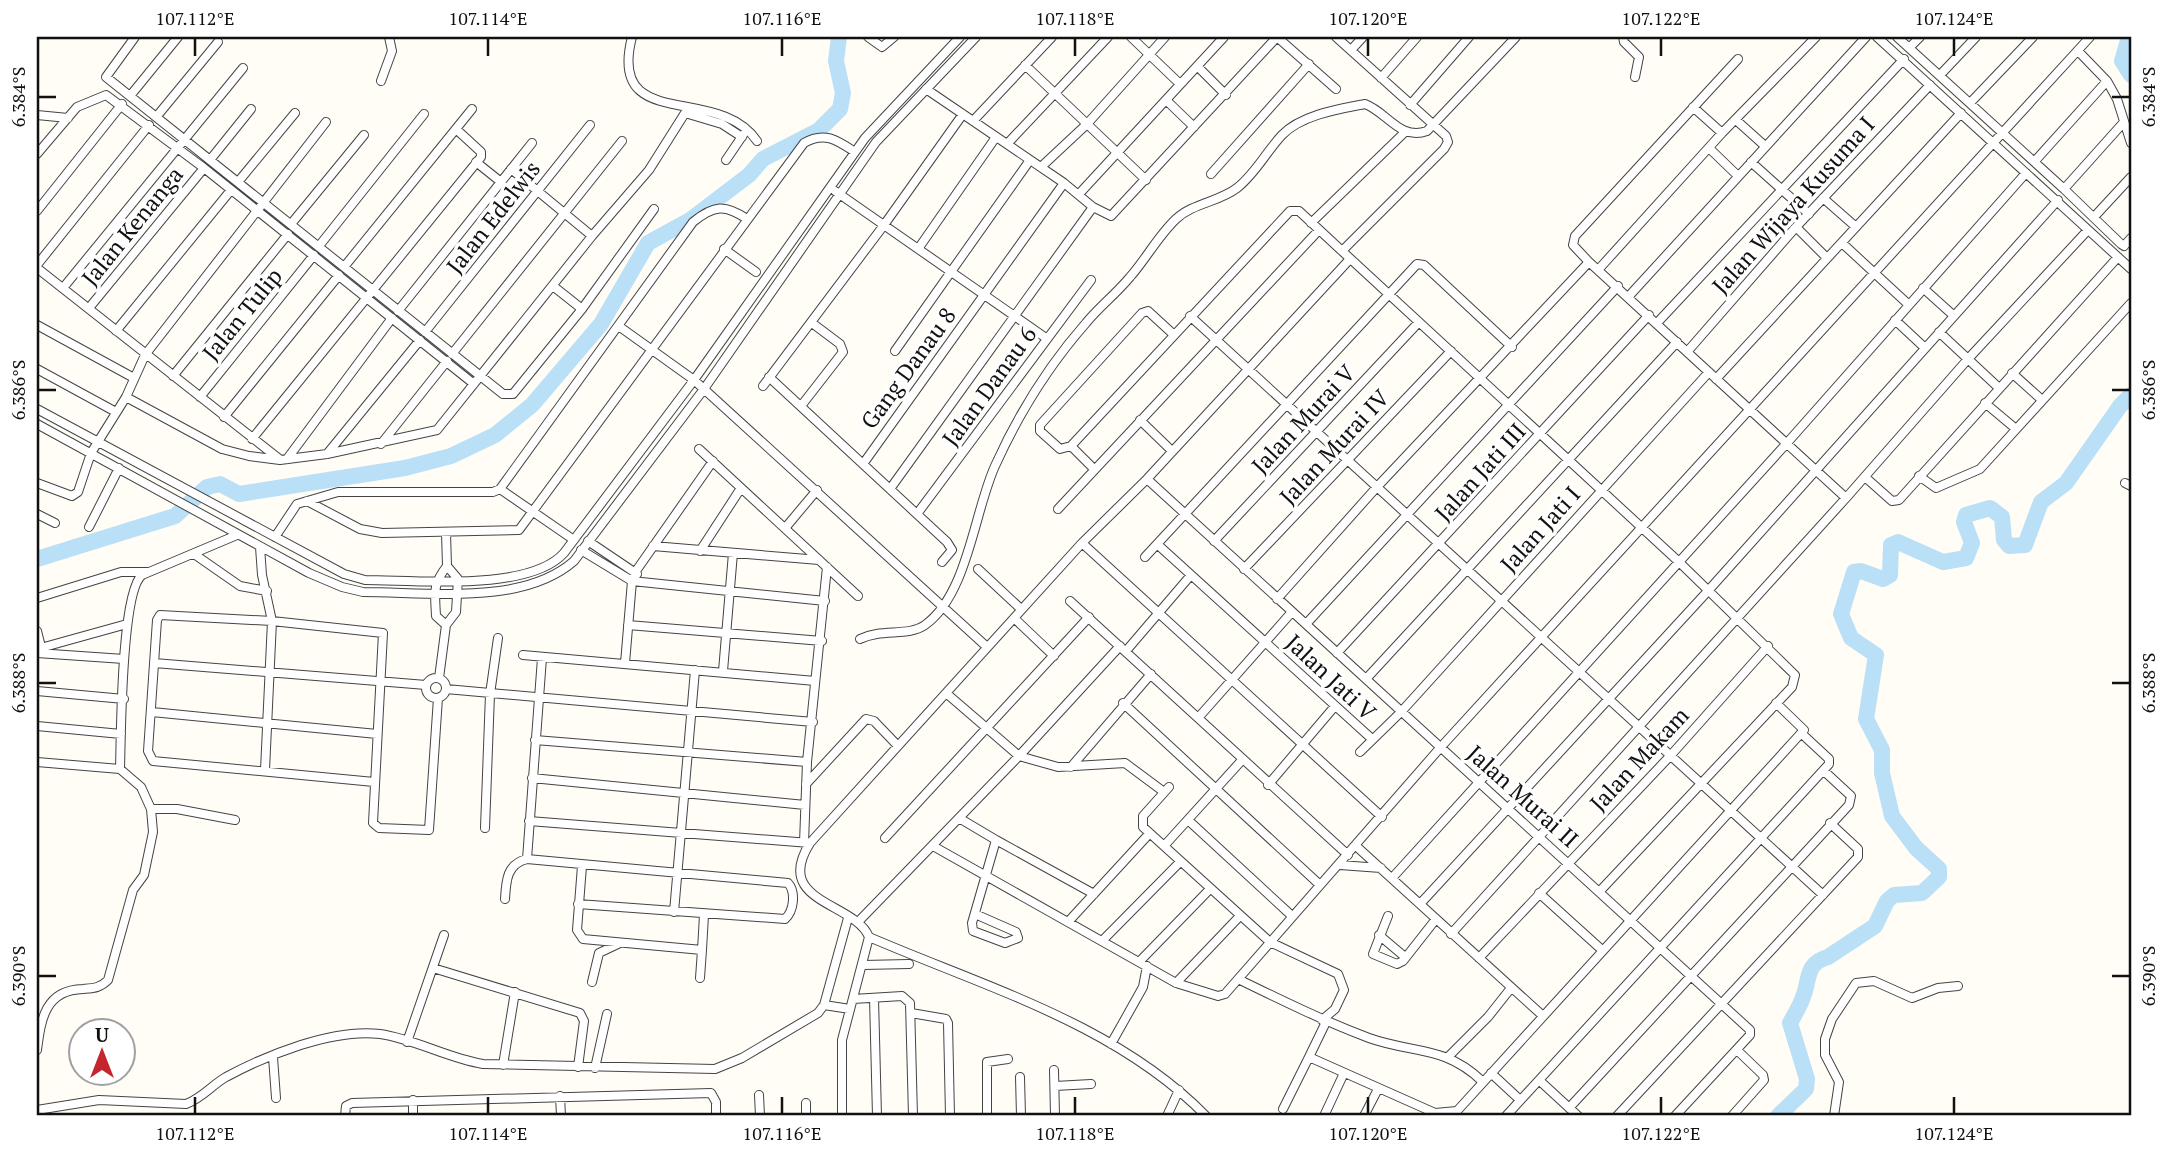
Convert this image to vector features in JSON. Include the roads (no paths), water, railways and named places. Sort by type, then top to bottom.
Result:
[{"type":"street","points":[[135,37],[105,75],[344,267],[369,293],[395,314],[478,380],[503,394],[513,394],[582,309],[654,209]]},
{"type":"street","points":[[130,96],[178,37]]},
{"type":"street","points":[[381,81],[391,51],[389,37]]},
{"type":"street","points":[[632,37],[627,71],[630,81],[643,95],[711,110],[744,134]]},
{"type":"street","points":[[868,37],[882,47],[894,37]]},
{"type":"street","points":[[37,409],[344,574],[365,580],[436,580],[518,577],[543,568],[564,553],[694,380],[855,152],[960,37]]},
{"type":"street","points":[[37,424],[199,515],[342,587],[363,592],[517,590],[545,580],[574,561],[704,389],[876,142],[976,37]]},
{"type":"street","points":[[973,121],[1052,37]]},
{"type":"street","points":[[1130,37],[1180,84]]},
{"type":"street","points":[[1041,167],[1087,124],[1165,37]]},
{"type":"street","points":[[1079,194],[1224,37]]},
{"type":"street","points":[[926,89],[1065,183],[1093,207],[1111,216],[1277,37],[1336,89]]},
{"type":"street","points":[[1336,37],[1446,136],[1448,145],[1342,251]]},
{"type":"street","points":[[1351,50],[1363,37]]},
{"type":"street","points":[[1381,78],[1417,37]]},
{"type":"street","points":[[1410,105],[1469,37]]},
{"type":"street","points":[[860,639],[877,632],[909,631],[925,625],[942,605],[962,569],[994,467],[1021,415],[1060,353],[1130,278],[1175,220],[1188,210],[1235,190],[1264,160],[1282,135],[1309,118],[1365,104],[1405,132],[1423,133],[1517,37]]},
{"type":"street","points":[[1623,37],[1624,42],[1639,57],[1635,77]]},
{"type":"street","points":[[1598,270],[1722,133],[1816,37]]},
{"type":"street","points":[[1629,296],[1866,37]]},
{"type":"street","points":[[1877,37],[2131,269]]},
{"type":"street","points":[[1897,37],[2121,244],[2124,246],[2131,238]]},
{"type":"street","points":[[1909,48],[1920,37]]},
{"type":"street","points":[[1940,75],[1976,37]]},
{"type":"street","points":[[1970,103],[2033,37]]},
{"type":"street","points":[[933,846],[986,879],[1176,983],[1218,996],[1240,980],[1292,916],[1340,865],[1440,748],[1544,638],[1640,529],[1751,411],[2090,37]]},
{"type":"street","points":[[1007,144],[1102,39]]},
{"type":"street","points":[[157,117],[218,42]]},
{"type":"street","points":[[2078,51],[2107,81],[2117,99],[2131,143]]},
{"type":"street","points":[[1738,59],[1575,236],[1573,245],[1846,498]]},
{"type":"street","points":[[1657,323],[1904,60]]},
{"type":"street","points":[[1211,174],[1309,64]]},
{"type":"street","points":[[1025,65],[1146,180]]},
{"type":"street","points":[[1197,66],[1226,95]]},
{"type":"street","points":[[63,288],[176,146],[243,68]]},
{"type":"street","points":[[2035,162],[2107,81]]},
{"type":"street","name":"Jalan Wijaya Kusuma I","points":[[1687,352],[1823,198],[1930,85]]},
{"type":"street","points":[[37,153],[77,107],[98,96],[106,95],[122,104],[339,275],[369,293]]},
{"type":"street","points":[[1166,100],[1194,127]]},
{"type":"street","points":[[37,211],[122,104]]},
{"type":"street","points":[[1693,107],[1722,133]]},
{"type":"street","points":[[210,160],[251,109]]},
{"type":"street","points":[[344,267],[472,109]]},
{"type":"street","points":[[238,181],[295,113]]},
{"type":"street","points":[[126,397],[222,449],[284,459],[381,444],[437,429],[592,236],[649,170],[685,113],[722,124],[757,141]]},
{"type":"street","points":[[1716,379],[1961,113]]},
{"type":"street","points":[[318,246],[424,114]]},
{"type":"street","points":[[763,386],[884,225],[962,114]]},
{"type":"street","points":[[37,115],[68,118]]},
{"type":"street","points":[[1736,120],[1765,145]]},
{"type":"street","points":[[37,483],[72,496],[78,492],[91,453],[126,397],[145,355],[326,122]]},
{"type":"street","points":[[2064,189],[2124,122]]},
{"type":"street","points":[[149,125],[37,267],[252,439],[284,459]]},
{"type":"street","name":"Jalan Edelwis","points":[[327,454],[590,125]]},
{"type":"street","points":[[252,439],[476,162],[481,152],[456,129]]},
{"type":"street","points":[[1311,223],[1405,132]]},
{"type":"street","points":[[726,160],[744,134]]},
{"type":"street","points":[[291,224],[364,135]]},
{"type":"street","points":[[307,501],[365,530],[446,533],[516,531],[532,513],[804,143],[818,136],[829,136],[855,152]]},
{"type":"street","points":[[918,249],[996,137]]},
{"type":"street","points":[[381,444],[622,141]]},
{"type":"street","points":[[284,459],[395,314],[532,143]]},
{"type":"street","points":[[1709,148],[1738,176]]},
{"type":"street","points":[[895,351],[1030,160]]},
{"type":"street","points":[[476,162],[501,182]]},
{"type":"street","points":[[1751,162],[1809,214]]},
{"type":"street","name":"Jalan Kenanga","points":[[89,309],[204,168]]},
{"type":"street","points":[[511,169],[592,236]]},
{"type":"street","points":[[1393,877],[1787,443],[2026,173]]},
{"type":"street","points":[[2094,217],[2131,177]]},
{"type":"street","name":"Gang Danau 8","points":[[863,464],[1065,183]]},
{"type":"street","points":[[830,187],[1046,338]]},
{"type":"street","points":[[116,331],[231,190]]},
{"type":"street","points":[[1823,198],[1856,228]]},
{"type":"street","points":[[1420,904],[1707,592],[2058,200]]},
{"type":"street","points":[[890,489],[1093,207]]},
{"type":"street","points":[[275,537],[293,508],[307,501],[344,491],[493,492],[500,489],[620,327],[693,222],[719,208],[732,209],[747,219]]},
{"type":"street","points":[[1173,334],[1148,310],[1142,313],[1040,425],[1040,430],[1060,449],[1071,446],[1290,211],[1300,211],[1570,460],[1640,529],[1678,561],[1795,675],[1792,687],[1599,892]]},
{"type":"street","points":[[1796,228],[1826,257]]},
{"type":"street","points":[[1058,509],[1318,230]]},
{"type":"street","points":[[1451,934],[1737,620],[1968,359],[2087,231]]},
{"type":"street","points":[[173,376],[288,234]]},
{"type":"street","points":[[1842,243],[1909,305]]},
{"type":"street","points":[[724,249],[756,272]]},
{"type":"street","name":"Jalan Tulip","points":[[200,397],[314,255]]},
{"type":"street","points":[[1865,477],[1894,502],[2118,257]]},
{"type":"street","points":[[807,843],[1083,543],[1147,479],[1350,259]]},
{"type":"street","points":[[1277,599],[1376,488],[1512,347],[1589,262]]},
{"type":"street","points":[[1144,557],[1417,264],[1422,264],[1512,347]]},
{"type":"street","points":[[224,417],[339,275]]},
{"type":"street","name":"Jalan Danau 6","points":[[917,514],[1091,280]]},
{"type":"street","points":[[553,286],[582,309]]},
{"type":"street","points":[[1306,624],[1618,286]]},
{"type":"street","points":[[1923,288],[1953,315]]},
{"type":"street","points":[[1919,476],[1936,488],[1973,474],[2131,303]]},
{"type":"street","name":"Jalan Jati III","points":[[1337,653],[1440,545],[1649,315]]},
{"type":"street","points":[[1190,316],[1376,488],[1609,696],[1823,895]]},
{"type":"street","points":[[1895,320],[1925,348]]},
{"type":"street","name":"Jalan Murai V","points":[[1214,541],[1318,433],[1419,322]]},
{"type":"street","points":[[801,407],[843,352],[841,344],[812,323]]},
{"type":"street","points":[[37,325],[134,378]]},
{"type":"street","points":[[620,327],[694,380],[987,647]]},
{"type":"street","points":[[1939,332],[1999,388]]},
{"type":"street","points":[[1366,679],[1469,571],[1677,342]]},
{"type":"street","name":"Jalan Murai IV","points":[[1244,569],[1451,351]]},
{"type":"street","points":[[37,369],[116,412]]},
{"type":"street","name":"Jalan Jati I","points":[[1360,752],[1401,712],[1709,372]]},
{"type":"street","points":[[2012,373],[2042,400]]},
{"type":"street","points":[[769,377],[951,547],[942,562]]},
{"type":"street","points":[[1985,403],[2016,429]]},
{"type":"street","points":[[1140,420],[1172,451]]},
{"type":"street","points":[[1071,446],[1094,469]]},
{"type":"street","points":[[699,449],[858,596]]},
{"type":"street","points":[[625,663],[636,577],[653,546],[713,461]]},
{"type":"street","points":[[89,527],[119,468]]},
{"type":"street","name":"Jalan Murai II","points":[[1147,479],[1751,1032],[1738,1051]]},
{"type":"street","points":[[171,498],[181,485]]},
{"type":"street","points":[[700,551],[741,488]]},
{"type":"street","points":[[500,489],[574,540]]},
{"type":"street","points":[[786,527],[817,490]]},
{"type":"street","points":[[37,514],[55,523]]},
{"type":"street","points":[[446,533],[447,566],[458,579],[455,616],[446,625],[439,678],[446,689]]},
{"type":"street","points":[[121,769],[124,659],[127,624],[136,582],[151,572],[237,535]]},
{"type":"street","points":[[588,541],[636,577]]},
{"type":"street","points":[[1083,543],[1382,817]]},
{"type":"street","name":"Jalan Jati V","points":[[1157,544],[1372,739]]},
{"type":"street","points":[[653,546],[819,560]]},
{"type":"street","points":[[260,547],[261,575],[267,591],[272,621],[265,770]]},
{"type":"street","points":[[581,550],[636,577],[730,593],[825,601]]},
{"type":"street","points":[[564,553],[574,561]]},
{"type":"street","points":[[723,671],[733,553]]},
{"type":"street","points":[[194,554],[240,586],[267,591]]},
{"type":"street","points":[[446,625],[436,617],[435,592],[436,580],[447,566]]},
{"type":"street","points":[[827,567],[822,640],[807,762],[807,843],[801,864],[803,880],[817,898],[858,922],[869,937],[1027,1002],[1111,1044],[1156,1071],[1206,1116]]},
{"type":"street","points":[[978,569],[1021,610]]},
{"type":"street","points":[[37,598],[121,572],[151,572]]},
{"type":"street","points":[[858,922],[1159,612],[1191,575]]},
{"type":"street","points":[[1070,601],[1268,785],[1348,855]]},
{"type":"street","points":[[1198,718],[1291,613]]},
{"type":"street","points":[[374,782],[153,761],[148,754],[160,615],[272,621],[383,633],[383,683],[377,734],[374,826],[429,830],[438,698],[446,689]]},
{"type":"street","points":[[885,838],[1089,617]]},
{"type":"street","points":[[1014,618],[1054,656]]},
{"type":"street","points":[[38,650],[127,624]]},
{"type":"street","points":[[628,625],[727,635],[822,640]]},
{"type":"street","points":[[37,631],[38,650]]},
{"type":"street","points":[[485,828],[490,694],[498,638]]},
{"type":"street","name":"Jalan Makam","points":[[1479,958],[1671,755],[1768,646]]},
{"type":"street","points":[[38,650],[124,659]]},
{"type":"street","points":[[523,655],[815,681]]},
{"type":"street","points":[[527,859],[542,658]]},
{"type":"street","points":[[154,663],[426,685]]},
{"type":"street","points":[[674,912],[675,874],[695,670]]},
{"type":"street","points":[[1071,767],[1150,674]]},
{"type":"street","points":[[426,685],[431,679],[439,678]]},
{"type":"street","points":[[426,685],[428,694],[438,698]]},
{"type":"street","points":[[446,689],[813,722]]},
{"type":"street","points":[[37,691],[124,699]]},
{"type":"street","points":[[946,692],[1019,756],[1058,767],[1125,763],[1167,789],[1143,816],[1143,827],[1149,834],[1270,942],[1338,974],[1344,990],[1335,1009],[1324,1021],[1283,1109]]},
{"type":"street","points":[[1123,703],[1214,790],[1320,885]]},
{"type":"street","points":[[1309,1056],[1378,1089],[1445,1114],[1457,1111],[1801,733],[1804,727],[1776,703]]},
{"type":"street","points":[[1268,785],[1335,706]]},
{"type":"street","points":[[152,712],[377,734]]},
{"type":"street","points":[[806,784],[866,719],[874,721],[898,746]]},
{"type":"street","points":[[37,726],[121,734]]},
{"type":"street","points":[[1506,1116],[1824,771],[1829,759],[1801,733]]},
{"type":"street","points":[[535,740],[807,762]]},
{"type":"street","points":[[1164,846],[1242,759]]},
{"type":"street","points":[[37,762],[121,769],[141,787],[151,809],[153,832],[144,875],[133,890],[108,980],[102,986],[73,990],[53,998],[46,1006],[37,1051]]},
{"type":"street","points":[[1569,1108],[1852,799],[1824,771]]},
{"type":"street","points":[[532,778],[805,804]]},
{"type":"street","points":[[151,809],[177,809],[235,820]]},
{"type":"street","points":[[959,818],[1094,894]]},
{"type":"street","points":[[1188,820],[1292,916]]},
{"type":"street","points":[[529,821],[807,843]]},
{"type":"street","points":[[1617,1116],[1860,853],[1830,823]]},
{"type":"street","points":[[1068,922],[1149,834]]},
{"type":"street","points":[[975,914],[1016,932],[1018,939],[1005,943],[973,931],[975,914],[996,840]]},
{"type":"street","points":[[1356,846],[1543,1016]]},
{"type":"street","points":[[505,899],[508,873],[518,862],[527,859],[788,883],[793,888],[791,913],[785,919],[578,904]]},
{"type":"street","points":[[1102,941],[1180,862]]},
{"type":"street","points":[[1340,865],[1381,868]]},
{"type":"street","points":[[582,866],[578,935],[618,944],[702,950]]},
{"type":"street","points":[[1111,1044],[1143,987],[1143,964],[1210,889]]},
{"type":"street","points":[[1539,892],[1602,950]]},
{"type":"street","points":[[700,978],[704,915]]},
{"type":"street","points":[[1388,916],[1379,935],[1374,956],[1397,964],[1436,919]]},
{"type":"street","points":[[1176,983],[1239,917]]},
{"type":"street","points":[[37,1110],[99,1100],[187,1104],[200,1098],[226,1077],[299,1045],[358,1034],[377,1034],[457,1060],[503,1066],[715,1069],[812,1019],[824,1005],[848,918]]},
{"type":"street","points":[[407,1042],[444,935]]},
{"type":"street","points":[[1379,935],[1405,957]]},
{"type":"street","points":[[842,1116],[842,1040],[869,937]]},
{"type":"street","points":[[592,982],[599,953],[618,944]]},
{"type":"street","points":[[863,965],[909,964]]},
{"type":"street","points":[[433,968],[559,1004],[583,1016],[578,1067]]},
{"type":"street","points":[[1240,980],[1324,1021],[1377,1041],[1449,1056],[1482,1082]]},
{"type":"street","points":[[1834,1116],[1839,1083],[1825,1055],[1825,1039],[1832,1019],[1856,983],[1874,981],[1912,998],[1938,988],[1958,986]]},
{"type":"street","points":[[1449,1056],[1488,1017],[1511,988]]},
{"type":"street","points":[[503,1066],[515,992]]},
{"type":"street","points":[[853,999],[902,996],[910,1003],[913,1116]]},
{"type":"street","points":[[874,998],[877,1116]]},
{"type":"street","points":[[824,1005],[850,1009]]},
{"type":"street","points":[[911,1013],[948,1023],[950,1116]]},
{"type":"street","points":[[595,1068],[607,1014]]},
{"type":"street","points":[[1675,1116],[1738,1051],[1763,1075],[1764,1080],[1732,1116]]},
{"type":"street","points":[[273,1057],[276,1098]]},
{"type":"street","points":[[987,1116],[987,1062],[1008,1059]]},
{"type":"street","points":[[1054,1070],[1055,1116]]},
{"type":"street","points":[[1324,1116],[1344,1073]]},
{"type":"street","points":[[1491,1073],[1519,1099]]},
{"type":"street","points":[[1020,1077],[1021,1116]]},
{"type":"street","points":[[1540,1081],[1578,1116]]},
{"type":"street","points":[[1055,1086],[1091,1084]]},
{"type":"street","points":[[1364,1116],[1378,1089]]},
{"type":"street","points":[[1167,1116],[1179,1090]]},
{"type":"street","points":[[345,1116],[346,1106],[352,1103],[710,1093],[714,1096],[716,1116]]},
{"type":"street","points":[[759,1094],[760,1116]]},
{"type":"street","points":[[560,1096],[561,1116]]},
{"type":"street","points":[[413,1100],[413,1116]]},
{"type":"street","points":[[806,1103],[806,1116]]},
{"type":"street","points":[[1514,1108],[1520,1116]]},
{"type":"waterway","points":[[37,559],[175,516],[207,487],[220,484],[239,494],[405,468],[451,456],[495,435],[532,405],[601,324],[648,243],[690,220],[749,175],[763,159],[819,130],[840,109],[843,93],[836,61],[839,37]]},
{"type":"waterway","points":[[2129,37],[2122,61],[2131,75]]},
{"type":"waterway","points":[[1778,1116],[1806,1089],[1807,1079],[1790,1023],[1802,1000],[1815,963],[1875,926],[1887,901],[1894,895],[1922,893],[1939,877],[1939,869],[1916,848],[1892,816],[1882,773],[1882,750],[1866,719],[1876,655],[1851,638],[1841,614],[1854,572],[1861,571],[1883,579],[1890,575],[1891,545],[1898,542],[1943,562],[1966,558],[1972,543],[1964,522],[1966,515],[1990,508],[2002,517],[2004,540],[2009,546],[2025,545],[2041,502],[2066,483],[2120,406],[2131,395]]}]
